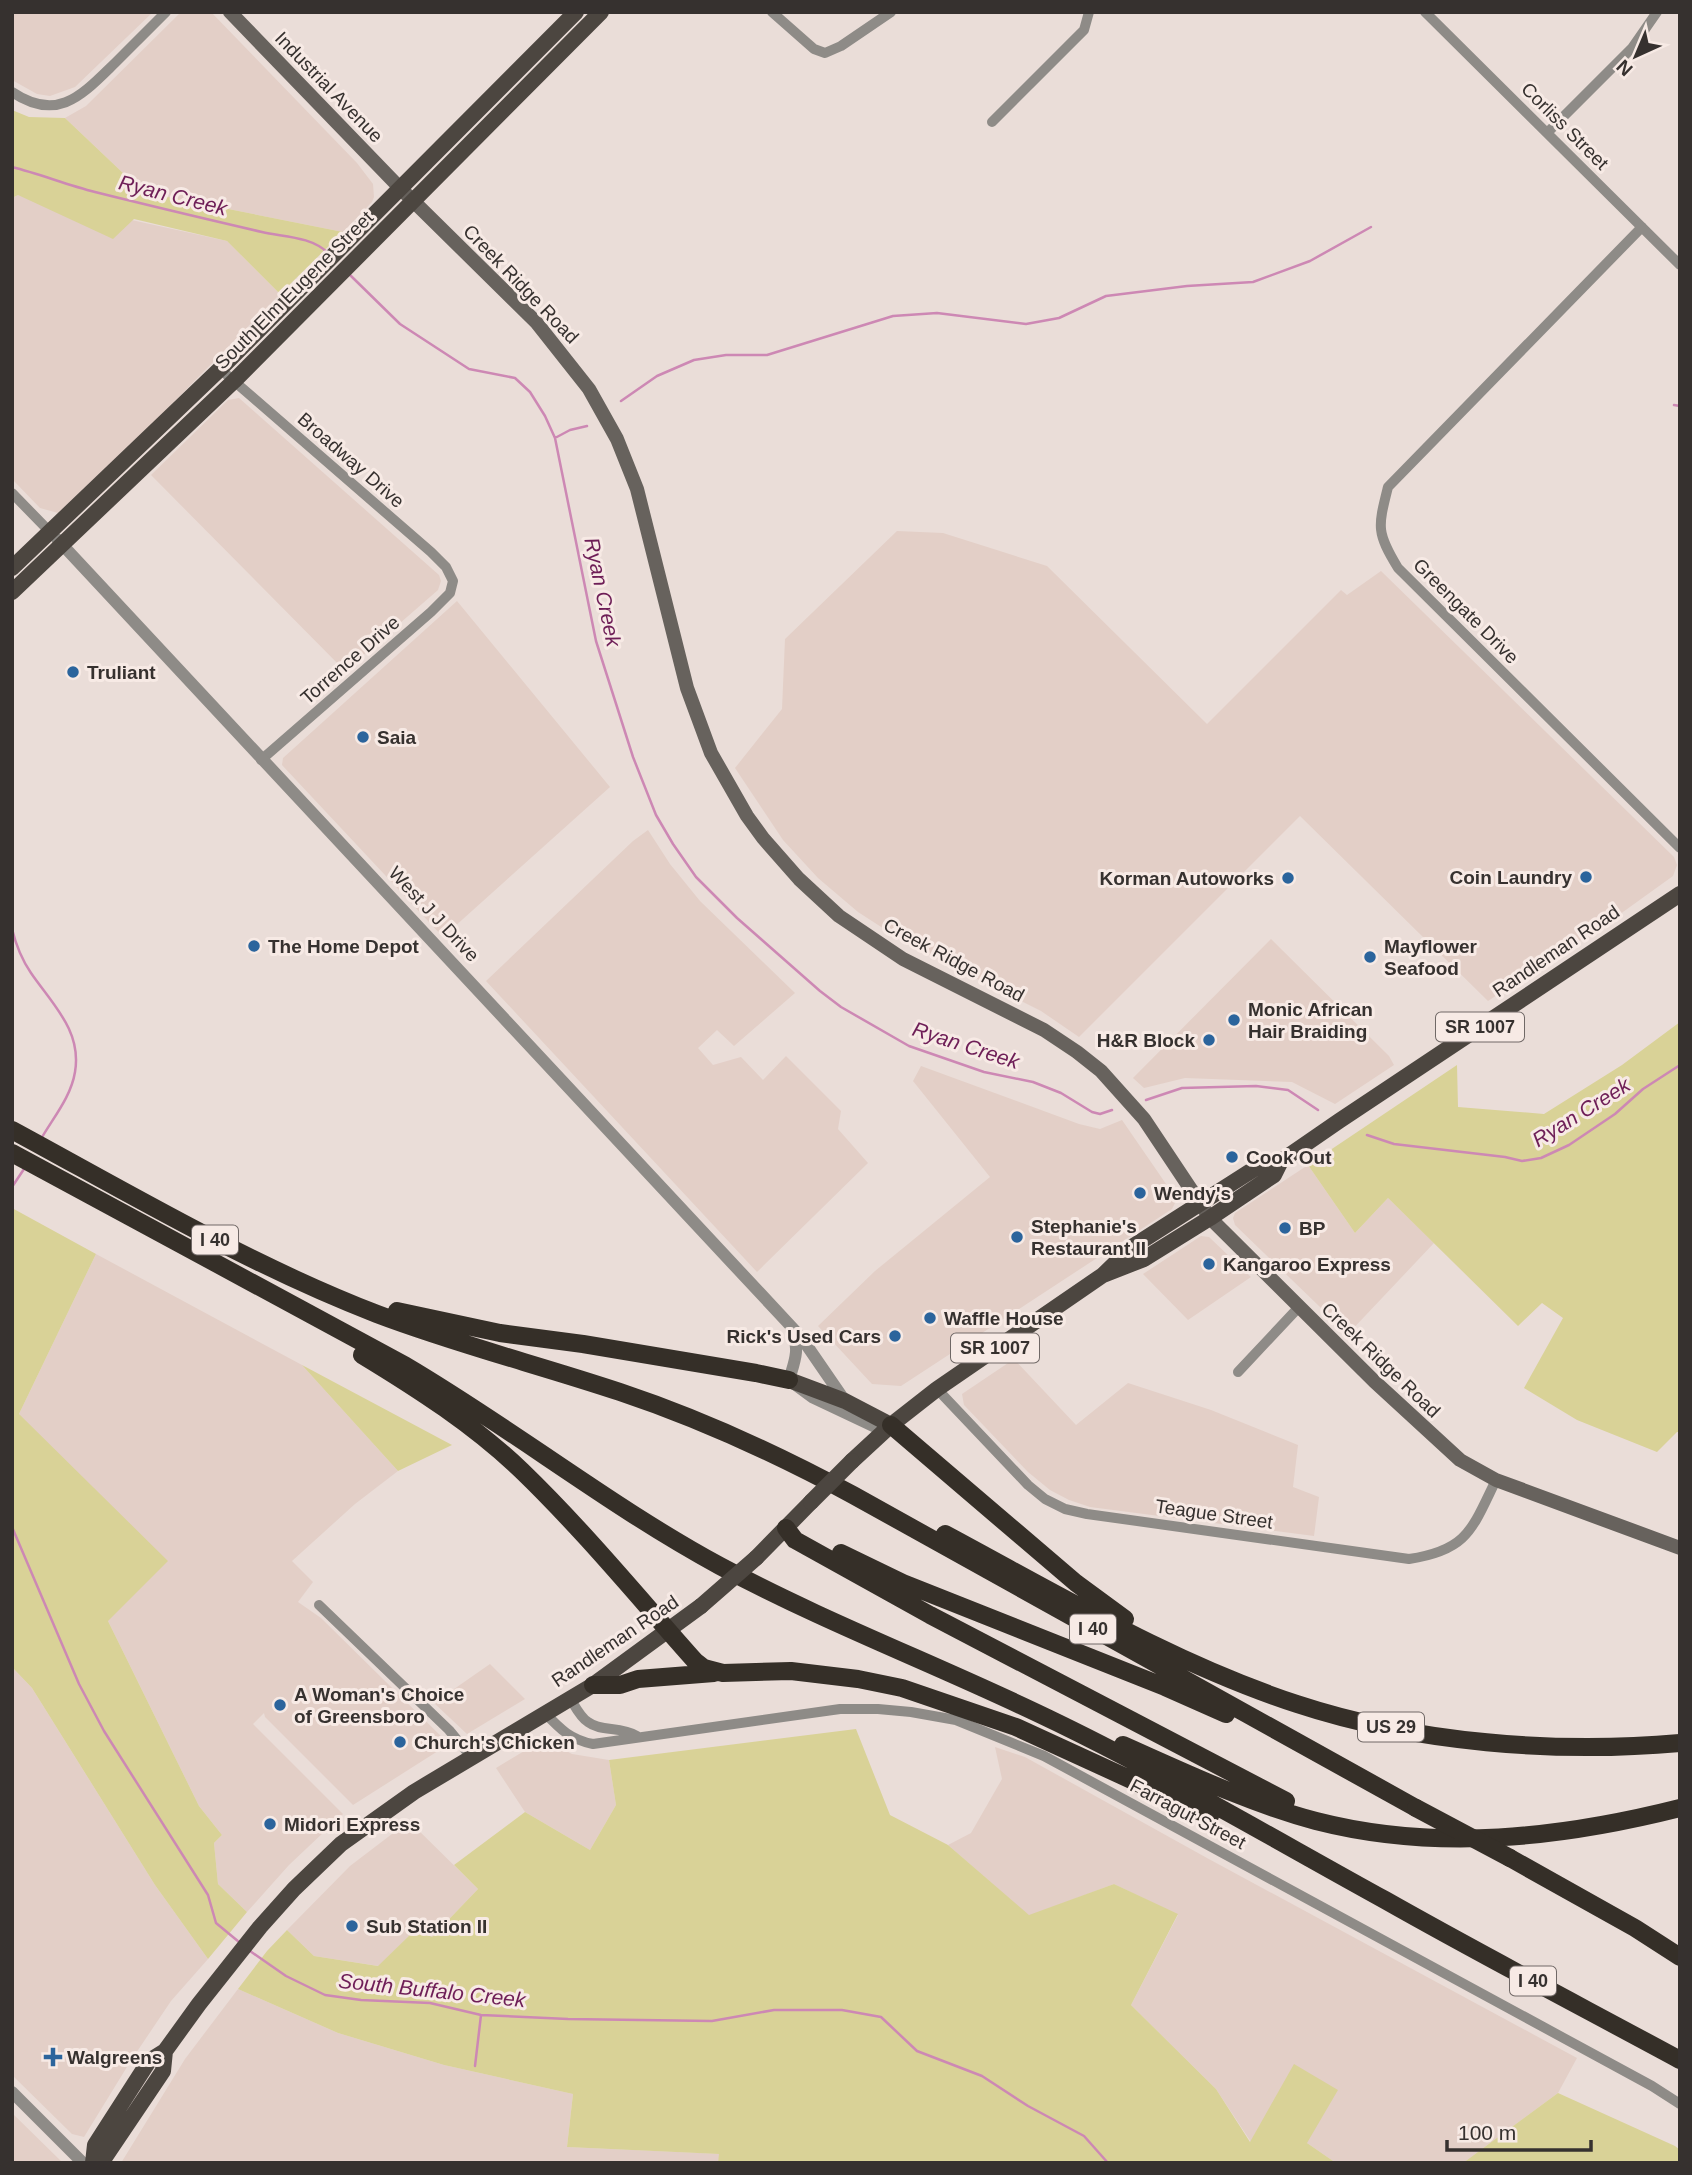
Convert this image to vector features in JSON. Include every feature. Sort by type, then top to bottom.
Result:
[{"type":"highway","name":"I 40","points":[[16,1132],[259,1263],[377,1313],[621,1392],[764,1449],[1510,1858],[1635,1928],[1680,1957]]},
{"type":"highway","name":"I 40","points":[[12,1153],[457,1396],[617,1503],[720,1566],[830,1621],[1057,1722],[1255,1827],[1680,2060]]},
{"type":"highway","points":[[377,1313],[402,1310],[500,1333],[583,1344],[789,1380]]},
{"type":"highway","points":[[327,1323],[355,1351],[409,1383],[450,1412],[521,1471],[602,1554],[704,1668],[723,1673]]},
{"type":"highway","points":[[887,1428],[1076,1583],[1189,1661]]},
{"type":"highway","name":"US 29","points":[[852,1495],[888,1503],[1189,1661],[1297,1704],[1344,1718],[1421,1733],[1540,1745],[1601,1747],[1680,1743]]},
{"type":"highway","points":[[786,1528],[795,1540],[930,1615],[1272,1795],[1343,1825]]},
{"type":"highway","points":[[786,1528],[801,1532],[902,1583],[1165,1687],[1304,1752],[1334,1763]]},
{"type":"highway","points":[[593,1685],[620,1685],[638,1679],[688,1674],[792,1671],[858,1679],[902,1688],[1016,1727],[1182,1802],[1387,1901]]},
{"type":"highway","points":[[1057,1722],[1110,1739],[1256,1802],[1317,1821],[1377,1832],[1452,1839],[1507,1838],[1605,1825],[1680,1808]]},
{"type":"main road","name":"Industrial Avenue","points":[[230,12],[400,188]]},
{"type":"main road","name":"South Elm Eugene Street","points":[[12,568],[309,281],[413,200],[601,12]]},
{"type":"main road","name":"South Elm Eugene Street","points":[[12,592],[234,381],[318,296],[400,188],[575,13]]},
{"type":"main road","name":"Creek Ridge Road","points":[[400,188],[547,335],[589,389],[607,419],[637,489],[694,711],[720,771],[763,838],[817,897],[860,931],[904,959],[1044,1030],[1089,1061],[1144,1119],[1205,1211],[1299,1307],[1425,1430],[1460,1460],[1496,1480],[1680,1548]]},
{"type":"main road","name":"Randleman Road","points":[[93,2163],[95,2145],[149,2060],[165,2051],[230,1965],[294,1889],[357,1831],[414,1792],[593,1685],[669,1631],[756,1558],[887,1428],[937,1389],[1103,1275],[1144,1259],[1205,1211],[1274,1175],[1281,1161],[1680,894]]},
{"type":"main road","name":"West J J Drive","points":[[789,1380],[845,1401],[887,1428]]},
{"type":"main road","name":"Randleman Road","points":[[101,2163],[163,2071],[165,2051]]},
{"type":"street","points":[[12,92],[23,100],[40,106],[63,104],[82,94],[166,12]]},
{"type":"street","points":[[772,12],[814,49],[825,53],[841,46],[891,12]]},
{"type":"street","points":[[992,122],[1084,30],[1089,12]]},
{"type":"street","name":"Corliss Street","points":[[1425,12],[1680,265]]},
{"type":"street","points":[[1547,133],[1632,48],[1657,12]]},
{"type":"street","points":[[575,13],[587,26]]},
{"type":"street","name":"Greengate Drive","points":[[1642,227],[1388,486],[1379,523],[1383,544],[1398,568],[1680,848]]},
{"type":"street","name":"Broadway Drive","points":[[220,369],[430,552],[446,567],[453,581]]},
{"type":"street","points":[[12,493],[50,532]]},
{"type":"street","name":"West J J Drive","points":[[50,532],[807,1344],[845,1401]]},
{"type":"street","name":"Torrence Drive","points":[[261,760],[431,612],[450,593],[453,581]]},
{"type":"street","points":[[1238,1372],[1299,1307]]},
{"type":"street","points":[[788,1324],[797,1346],[789,1380],[812,1397],[887,1428]]},
{"type":"street","name":"Teague Street","points":[[937,1389],[1028,1485],[1045,1499],[1065,1509],[1118,1519],[1409,1559],[1450,1549],[1466,1535],[1496,1480]]},
{"type":"street","points":[[319,1605],[449,1730],[472,1758]]},
{"type":"street","name":"Farragut Street","points":[[570,1698],[588,1723],[598,1727],[625,1729],[637,1736]]},
{"type":"street","name":"Farragut Street","points":[[545,1713],[564,1733],[584,1742],[613,1741],[840,1709],[911,1712],[956,1720],[1044,1756],[1680,2104]]},
{"type":"street","points":[[12,2092],[83,2163]]},
{"type":"shaded area","points":[[12,12],[153,12],[75,87],[50,96],[37,94],[12,80]]},
{"type":"shaded area","points":[[181,12],[211,12],[357,163],[373,184],[372,202],[343,232],[143,192],[65,118],[86,106]]},
{"type":"shaded area","points":[[12,110],[29,117],[65,118],[143,192],[343,232],[280,294],[227,241],[134,219],[113,239],[18,195],[12,198]]},
{"type":"shaded area","points":[[18,195],[227,241],[280,294],[165,411],[58,513],[40,508],[12,479],[12,198]]},
{"type":"shaded area","points":[[239,398],[439,575],[441,581],[438,590],[345,671],[151,475],[228,400]]},
{"type":"shaded area","points":[[897,531],[943,533],[1047,566],[1207,724],[1341,590],[1347,595],[1381,571],[1674,857],[1677,865],[1673,876],[1488,1001],[1300,816],[1079,1037],[1041,1011],[906,943],[858,912],[818,878],[783,840],[735,768],[782,709],[785,639]]},
{"type":"shaded area","points":[[457,601],[610,787],[443,937],[282,765],[283,758]]},
{"type":"shaded area","points":[[648,830],[670,864],[700,901],[795,993],[734,1046],[717,1030],[698,1048],[713,1065],[741,1057],[763,1080],[786,1056],[841,1111],[838,1129],[868,1163],[757,1272],[486,981],[633,841]]},
{"type":"shaded area","points":[[1271,939],[1389,1056],[1394,1065],[1335,1104],[1292,1082],[1185,1078],[1144,1088],[1133,1078]]},
{"type":"shaded area","points":[[1680,1022],[1680,1432],[1657,1452],[1577,1420],[1524,1388],[1563,1318],[1542,1303],[1518,1326],[1388,1198],[1355,1233],[1308,1165],[1457,1065],[1458,1107],[1544,1114],[1622,1065]]},
{"type":"shaded area","points":[[921,1066],[1079,1124],[1100,1129],[1122,1120],[1175,1197],[1175,1203],[1172,1209],[901,1386],[872,1384],[818,1326],[875,1271],[990,1177],[913,1081]]},
{"type":"shaded area","points":[[1308,1165],[1355,1233],[1388,1198],[1434,1243],[1348,1334],[1235,1225],[1233,1218],[1235,1213]]},
{"type":"shaded area","points":[[12,1208],[96,1254],[19,1414],[168,1561],[108,1621],[199,1806],[222,1835],[214,1843],[218,1884],[247,1912],[208,1959],[155,1885],[32,1688],[12,1667]]},
{"type":"shaded area","points":[[1201,1236],[1209,1237],[1251,1277],[1188,1320],[1143,1274]]},
{"type":"shaded area","points":[[96,1254],[302,1365],[398,1471],[355,1504],[292,1561],[313,1582],[298,1602],[321,1618],[449,1744],[353,1805],[264,1713],[253,1724],[343,1814],[289,1865],[247,1912],[218,1884],[214,1843],[222,1835],[199,1806],[108,1621],[19,1414]]},
{"type":"shaded area","points":[[1014,1359],[1076,1425],[1128,1383],[1211,1410],[1298,1445],[1293,1487],[1319,1497],[1314,1536],[1090,1507],[1050,1490],[1028,1472],[964,1405],[962,1394]]},
{"type":"shaded area","points":[[302,1365],[452,1445],[398,1471]]},
{"type":"shaded area","points":[[490,1664],[525,1699],[467,1734],[434,1703]]},
{"type":"shaded area","points":[[12,1667],[32,1688],[155,1885],[208,1959],[171,2001],[84,2137],[72,2134],[12,2075]]},
{"type":"shaded area","points":[[856,1729],[890,1815],[948,1845],[1029,1915],[1114,1884],[1178,1914],[1131,2005],[1216,2089],[1250,2142],[1294,2064],[1338,2090],[1307,2143],[1336,2163],[718,2163],[719,2154],[567,2147],[573,2094],[444,2065],[338,2033],[238,1989],[287,1930],[314,1956],[378,1966],[416,1929],[432,1937],[478,1889],[454,1865],[525,1812],[590,1850],[616,1805],[609,1760]]},
{"type":"shaded area","points":[[544,1739],[572,1754],[609,1760],[616,1805],[590,1850],[525,1812],[496,1768]]},
{"type":"shaded area","points":[[995,1747],[1025,1757],[1577,2058],[1558,2093],[1463,2163],[1336,2163],[1307,2143],[1251,2142],[1216,2089],[1131,2005],[1178,1915],[1114,1884],[1029,1916],[948,1845],[971,1833],[1002,1779]]},
{"type":"shaded area","points":[[409,1821],[478,1889],[432,1937],[416,1929],[379,1966],[314,1956],[287,1930],[350,1866]]},
{"type":"shaded area","points":[[238,1989],[338,2033],[444,2065],[573,2094],[567,2147],[720,2154],[718,2163],[121,2163],[185,2059]]},
{"type":"shaded area","points":[[1558,2093],[1675,2146],[1680,2150],[1680,2163],[1463,2163]]},
{"type":"shaded area","points":[[12,2113],[63,2163],[12,2163]]},
{"type":"waterway","name":"Ryan Creek","points":[[12,167],[95,192],[305,240],[328,253]]},
{"type":"waterway","points":[[621,401],[657,376],[694,360],[726,355],[767,355],[893,316],[937,313],[1026,324],[1059,318],[1106,296],[1187,286],[1253,282],[1310,261],[1371,227]]},
{"type":"waterway","name":"Ryan Creek","points":[[350,275],[400,324],[469,369],[515,378],[530,392],[545,416],[555,438],[596,641],[633,757],[656,815],[696,877],[737,918],[820,991],[841,1007],[909,1046],[984,1072],[1033,1082],[1061,1093],[1092,1112],[1100,1114],[1112,1110]]},
{"type":"waterway","points":[[1674,405],[1680,406]]},
{"type":"waterway","points":[[555,438],[570,430],[587,426]]},
{"type":"waterway","name":"South Buffalo Creek","points":[[12,929],[25,963],[64,1019],[70,1031],[76,1057],[73,1081],[66,1099],[41,1139]]},
{"type":"waterway","name":"Ryan Creek","points":[[1367,1135],[1394,1144],[1522,1161],[1541,1158],[1569,1145],[1615,1114],[1643,1089],[1680,1065]]},
{"type":"waterway","name":"Ryan Creek","points":[[1146,1100],[1182,1088],[1256,1086],[1288,1090],[1318,1110]]},
{"type":"waterway","name":"South Buffalo Creek","points":[[12,1187],[24,1169]]},
{"type":"waterway","name":"South Buffalo Creek","points":[[12,1527],[79,1684],[104,1731],[208,1895],[216,1923],[239,1942]]},
{"type":"waterway","name":"South Buffalo Creek","points":[[250,1951],[286,1976],[325,1995],[361,2000],[430,2003],[481,2015],[712,2021],[774,2010],[842,2010],[881,2017],[917,2051],[982,2076],[1028,2106],[1084,2136],[1108,2163]]},
{"type":"waterway","points":[[475,2066],[481,2015]]},
{"type":"place","name":"Truliant","points":[[73,672]]},
{"type":"place","name":"Saia","points":[[363,737]]},
{"type":"place","name":"Coin Laundry","points":[[1586,877]]},
{"type":"place","name":"Korman Autoworks","points":[[1288,878]]},
{"type":"place","name":"The Home Depot","points":[[254,946]]},
{"type":"place","name":"Mayflower Seafood","points":[[1370,957]]},
{"type":"place","name":"Monic African Hair Braiding","points":[[1234,1020]]},
{"type":"place","name":"H&R Block","points":[[1209,1040]]},
{"type":"place","name":"Cook Out","points":[[1232,1157]]},
{"type":"place","name":"Wendy's","points":[[1140,1193]]},
{"type":"place","name":"BP","points":[[1285,1228]]},
{"type":"place","name":"Stephanie's Restaurant II","points":[[1017,1237]]},
{"type":"place","name":"Kangaroo Express","points":[[1209,1264]]},
{"type":"place","name":"Waffle House","points":[[930,1318]]},
{"type":"place","name":"Rick's Used Cars","points":[[895,1336]]},
{"type":"place","name":"A Woman's Choice of Greensboro","points":[[280,1705]]},
{"type":"place","name":"Church's Chicken","points":[[400,1742]]},
{"type":"place","name":"Midori Express","points":[[270,1824]]},
{"type":"place","name":"Sub Station II","points":[[352,1926]]},
{"type":"place","name":"Walgreens","points":[[53,2057]]}]
